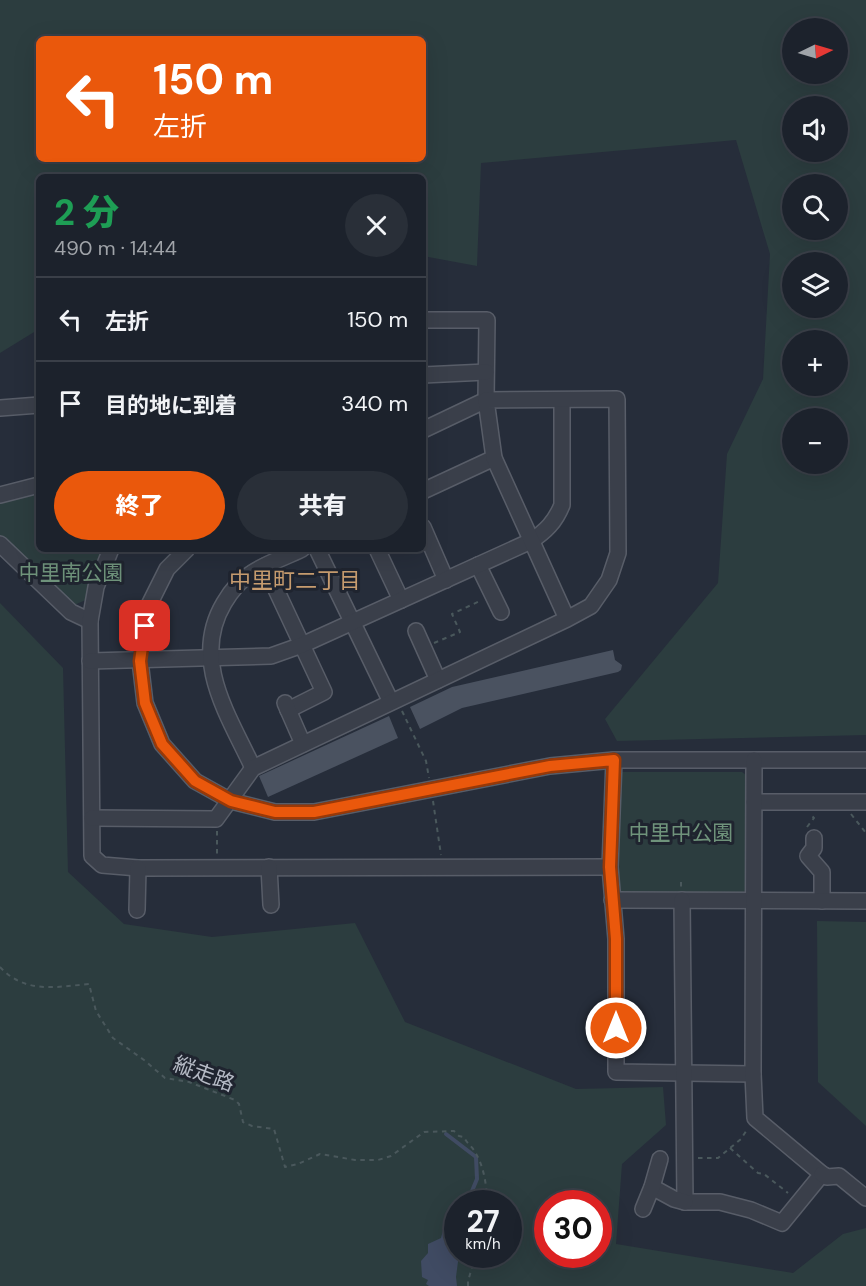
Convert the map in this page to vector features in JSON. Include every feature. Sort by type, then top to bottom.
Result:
[{"type":"street","points":[[426,320],[487,320],[486,400],[494,458],[567,619]]},
{"type":"street","points":[[426,375],[486,372]]},
{"type":"street","points":[[92,818],[216,819],[254,768],[591,606],[609,580],[618,553],[618,399],[486,400],[426,429]]},
{"type":"street","points":[[90,661],[271,656],[302,645],[531,541],[545,532],[555,520],[562,505],[562,400]]},
{"type":"street","points":[[0,408],[36,405]]},
{"type":"street","points":[[426,490],[494,458]]},
{"type":"street","points":[[0,495],[36,486]]},
{"type":"street","points":[[426,534],[446,579]]},
{"type":"street","points":[[0,544],[71,612],[90,621]]},
{"type":"street","points":[[110,552],[96,588],[90,621],[92,855],[102,865],[138,868],[610,867]]},
{"type":"street","points":[[184,552],[167,569],[147,609],[140,661],[145,703],[162,744],[195,781],[231,801],[275,812],[314,812],[550,766],[614,760],[866,760]]},
{"type":"street","points":[[254,768],[215,685],[209,658],[218,614],[232,590],[252,573],[296,552]]},
{"type":"street","points":[[318,552],[391,702]]},
{"type":"street","points":[[378,552],[401,600]]},
{"type":"street","points":[[478,565],[501,612]]},
{"type":"street","points":[[265,567],[324,692],[286,705],[303,744]]},
{"type":"street","points":[[416,632],[438,680]]},
{"type":"street","points":[[614,760],[610,867],[616,939],[616,1072],[753,1074]]},
{"type":"street","points":[[754,760],[753,1074],[755,1118],[822,1174],[827,1177],[839,1176],[866,1198]]},
{"type":"street","points":[[754,802],[866,802]]},
{"type":"street","points":[[814,838],[814,848],[808,856],[822,872],[822,901]]},
{"type":"street","points":[[269,867],[271,905]]},
{"type":"street","points":[[138,868],[138,910]]},
{"type":"street","points":[[612,900],[866,901]]},
{"type":"street","points":[[682,900],[685,1202]]},
{"type":"street","points":[[643,1209],[660,1160]]},
{"type":"street","points":[[652,1187],[674,1199],[685,1202],[720,1202],[751,1210],[782,1223],[822,1174]]},
{"type":"path","points":[[423,648],[460,632],[452,614],[493,595]]},
{"type":"path","points":[[804,802],[805,808],[814,818],[805,828],[814,838]]},
{"type":"path","points":[[841,802],[866,833]]},
{"type":"path","points":[[216,819],[217,867]]},
{"type":"path","name":"縦走路","points":[[0,967],[10,978],[34,987],[49,988],[88,984],[96,1011],[113,1038],[165,1078],[189,1082],[235,1100],[239,1104],[243,1122],[252,1126],[274,1129],[285,1167],[320,1154],[355,1160],[378,1160],[391,1156],[424,1132],[454,1131],[464,1137],[467,1144],[475,1150],[481,1166],[485,1190]]},
{"type":"path","points":[[685,1158],[718,1158],[741,1139],[755,1118]]},
{"type":"path","points":[[730,1148],[758,1173],[764,1174],[799,1202]]},
{"type":"path","points":[[468,1286],[472,1268]]},
{"type":"green space","points":[[0,0],[866,0],[866,735],[617,741],[605,719],[718,583],[727,454],[763,379],[770,254],[736,140],[481,163],[477,266],[426,257],[426,174],[36,174],[36,331],[0,353]]},
{"type":"green space","name":"中里南公園","points":[[36,493],[36,552],[104,552],[90,598],[72,606],[0,538],[0,502]]},
{"type":"green space","points":[[0,603],[63,668],[68,872],[124,924],[212,937],[355,923],[405,1022],[576,1089],[663,1087],[666,1125],[622,1164],[616,1244],[793,1273],[843,1234],[866,1228],[866,1286],[0,1286]]},
{"type":"green space","name":"中里中公園","points":[[617,772],[742,772],[747,776],[748,889],[741,893],[621,895],[615,890]]},
{"type":"green space","points":[[817,921],[866,922],[866,1126],[818,1082]]},
{"type":"water","points":[[444,1226],[444,1268],[457,1268],[457,1286],[429,1286],[426,1284],[428,1280],[422,1277],[421,1261],[428,1253],[428,1244],[441,1238]]},
{"type":"building","points":[[613,650],[615,660],[622,665],[618,672],[462,708],[420,729],[410,707],[452,687]]},
{"type":"building","points":[[389,716],[398,738],[268,797],[259,776]]},
{"type":"waterway","points":[[446,1134],[476,1157],[477,1179],[472,1190]]},
{"type":"district","name":"中里町二丁目","points":[[295,580]]},
{"type":"route","points":[[145,626],[140,661],[145,703],[162,744],[195,781],[231,801],[275,812],[314,812],[550,766],[614,760],[610,867],[616,939],[616,1028]]}]
